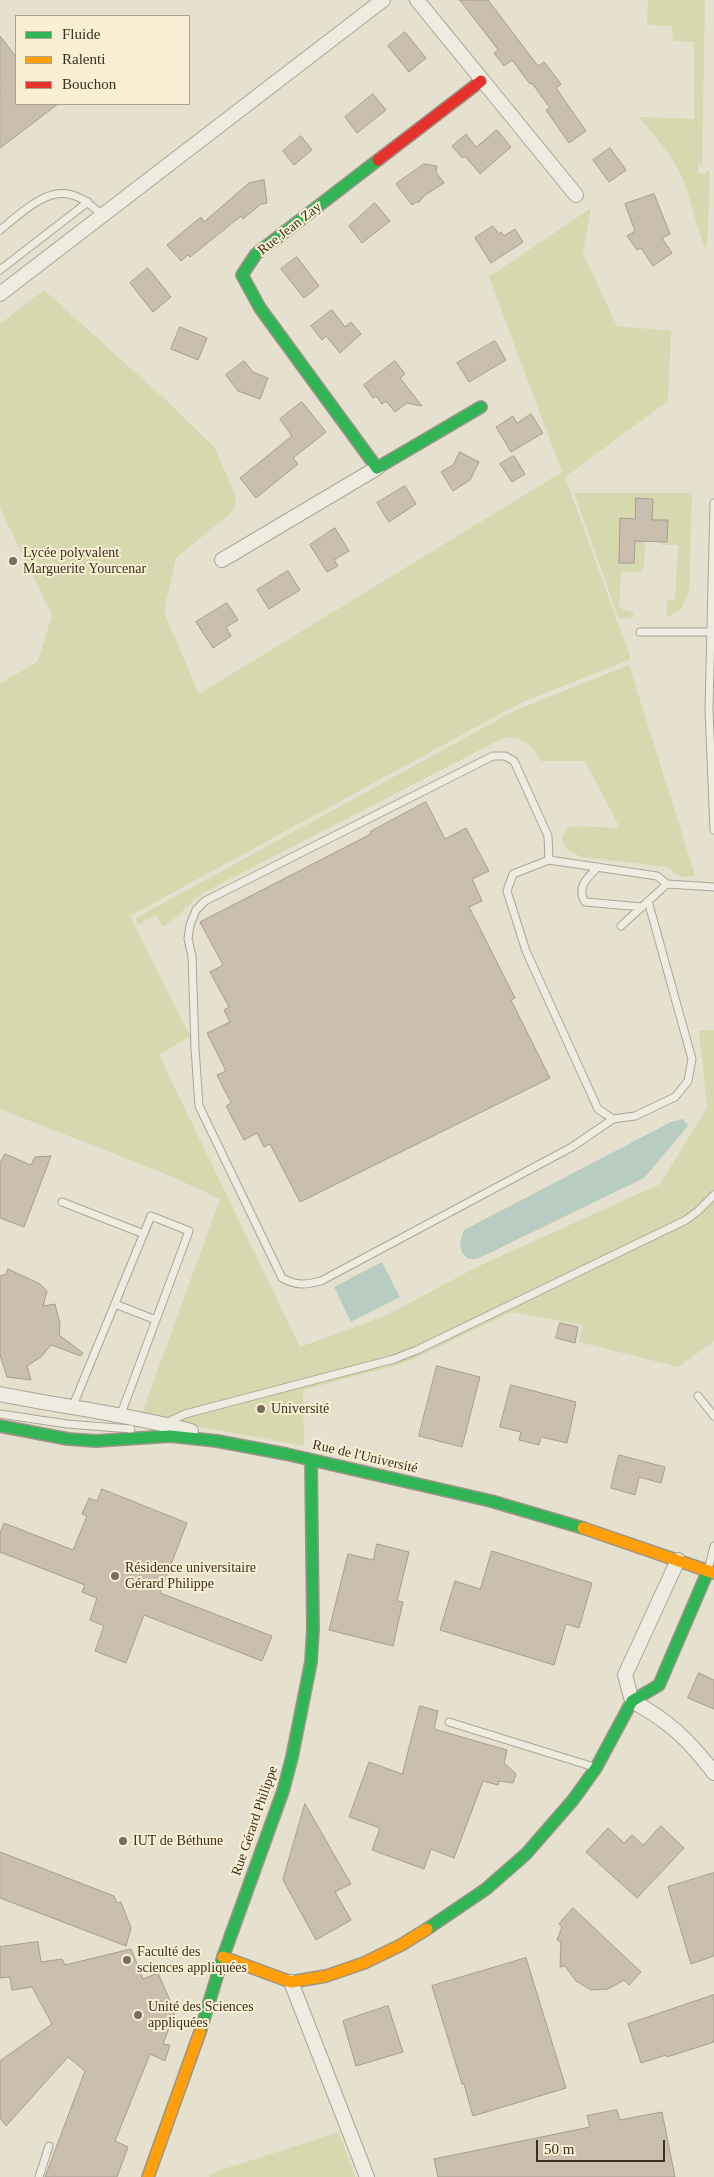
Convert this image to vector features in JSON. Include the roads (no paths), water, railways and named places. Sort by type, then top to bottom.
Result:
[{"type":"street","points":[[0,294],[382,0]]},
{"type":"street","points":[[417,0],[481,81],[576,195]]},
{"type":"street","name":"Rue Jean Zay","points":[[377,468],[260,308],[242,275],[256,254],[481,81]]},
{"type":"street","points":[[222,560],[481,407]]},
{"type":"street","points":[[0,1394],[72,1408],[120,1414],[166,1424],[217,1441]]},
{"type":"street","name":"Rue de l'Université","points":[[0,1426],[96,1441],[170,1436],[217,1441],[311,1460],[491,1501],[580,1527],[711,1572]]},
{"type":"street","name":"Rue Gérard Philippe","points":[[148,2177],[197,2042],[223,1957],[283,1791],[309,1670],[312,1629],[311,1460]]},
{"type":"street","points":[[678,1560],[625,1675],[632,1701],[658,1715],[681,1734],[714,1773]]},
{"type":"street","points":[[223,1957],[291,1982],[326,1976],[379,1956],[401,1945],[442,1920],[486,1889],[526,1854],[548,1831],[596,1768],[632,1701],[659,1685],[711,1572]]},
{"type":"street","points":[[291,1982],[367,2177]]},
{"type":"lane","points":[[0,230],[33,204],[55,193],[68,193],[88,202],[101,215]]},
{"type":"lane","points":[[0,270],[88,202]]},
{"type":"lane","points":[[714,503],[709,709],[714,830]]},
{"type":"lane","points":[[640,632],[712,632]]},
{"type":"lane","points":[[549,860],[548,836],[514,760],[505,756],[492,756],[205,901],[196,910],[190,925],[188,940],[192,956],[199,1106],[282,1278],[293,1284],[304,1285],[321,1281],[572,1147],[613,1119],[635,1116],[676,1097],[688,1081],[692,1059],[645,904]]},
{"type":"lane","points":[[613,1119],[598,1109],[526,951],[506,891],[513,874],[549,860],[657,876],[667,884],[714,887]]},
{"type":"lane","points":[[598,867],[584,880],[581,891],[585,902],[645,904]]},
{"type":"lane","points":[[621,926],[667,884]]},
{"type":"lane","points":[[0,1414],[67,1424],[124,1429],[154,1427],[166,1424],[185,1414],[375,1364],[417,1350],[686,1220],[714,1195]]},
{"type":"lane","points":[[62,1202],[144,1234]]},
{"type":"lane","points":[[72,1408],[151,1216],[190,1231],[120,1414]]},
{"type":"lane","points":[[115,1304],[156,1320]]},
{"type":"lane","points":[[698,1396],[714,1416]]},
{"type":"lane","points":[[711,1572],[714,1546]]},
{"type":"lane","points":[[449,1722],[596,1768]]},
{"type":"lane","points":[[39,2177],[49,2146]]},
{"type":"place","name":"Lycée polyvalent Marguerite Yourcenar","points":[[13,561]]},
{"type":"place","name":"Université","points":[[261,1409]]},
{"type":"place","name":"Résidence universitaire Gérard Philippe","points":[[115,1576]]},
{"type":"place","name":"IUT de Béthune","points":[[123,1841]]},
{"type":"place","name":"Faculté des sciences appliquées","points":[[127,1960]]},
{"type":"place","name":"Unité des Sciences appliquées","points":[[138,2015]]}]
